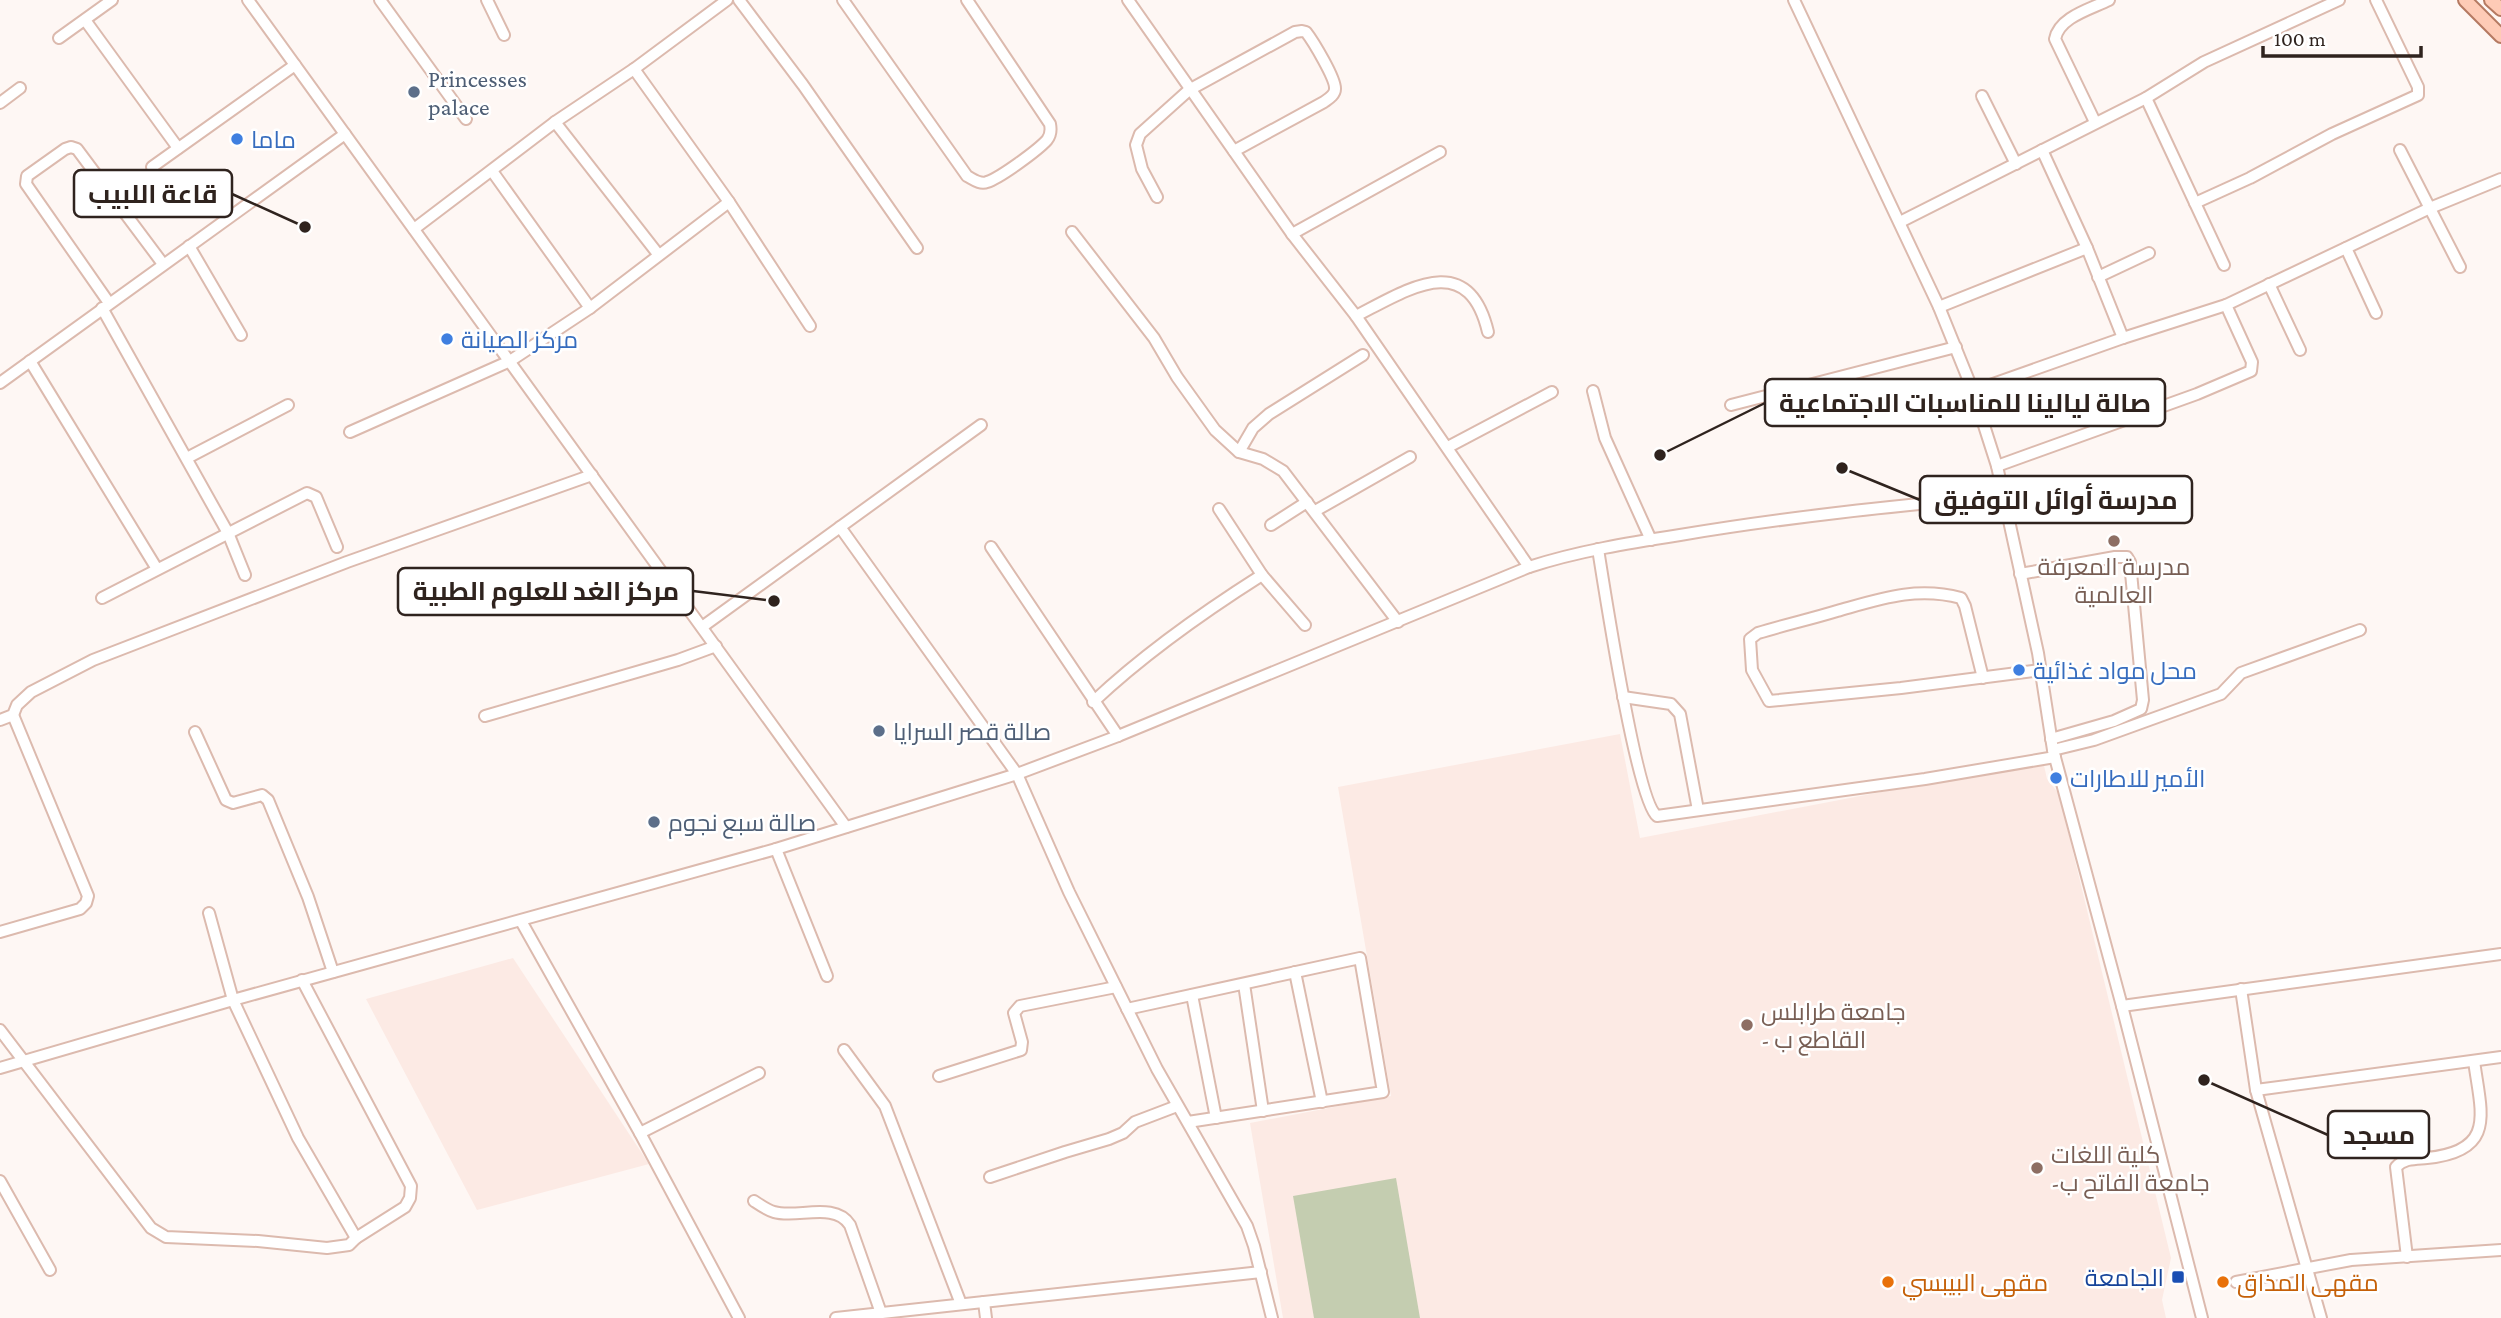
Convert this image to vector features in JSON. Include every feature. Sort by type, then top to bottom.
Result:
[{"type":"main road","points":[[2465,0],[2501,36]]},
{"type":"main road","points":[[2491,0],[2501,9]]},
{"type":"street","points":[[59,38],[112,0]]},
{"type":"street","points":[[248,0],[846,827]]},
{"type":"street","points":[[380,0],[466,120]]},
{"type":"street","points":[[487,0],[504,36]]},
{"type":"street","points":[[414,229],[555,122],[634,69],[727,0]]},
{"type":"street","points":[[739,0],[803,85],[917,248]]},
{"type":"street","points":[[843,0],[967,176],[985,183],[1010,169],[1048,139],[1051,130],[1039,106],[967,0]]},
{"type":"street","points":[[1128,0],[1292,234],[1356,316],[1529,567]]},
{"type":"street","points":[[1794,0],[1940,307],[1973,391],[1997,466],[2041,670],[2053,748],[2202,1318]]},
{"type":"street","points":[[2095,122],[2054,39],[2062,24],[2109,0]]},
{"type":"street","points":[[1900,222],[2146,98],[2204,62],[2339,0]]},
{"type":"street","points":[[2195,203],[2250,178],[2332,134],[2418,95],[2418,88],[2376,0]]},
{"type":"street","points":[[85,20],[178,148]]},
{"type":"street","points":[[1157,197],[1142,169],[1136,145],[1140,134],[1189,90],[1295,32],[1302,31],[1309,36],[1333,82],[1334,93],[1324,102],[1234,151]]},
{"type":"street","points":[[152,167],[295,65]]},
{"type":"street","points":[[634,69],[729,202],[810,326]]},
{"type":"street","points":[[0,103],[20,89]]},
{"type":"street","points":[[1982,96],[2016,164]]},
{"type":"street","points":[[2146,98],[2224,265]]},
{"type":"street","points":[[555,122],[658,254]]},
{"type":"street","points":[[0,383],[345,134]]},
{"type":"street","points":[[163,264],[78,149],[71,146],[65,149],[27,176],[26,184],[105,306],[228,533],[245,575]]},
{"type":"street","points":[[2042,150],[2087,248],[2123,338]]},
{"type":"street","points":[[2400,150],[2460,267]]},
{"type":"street","points":[[1292,234],[1440,152]]},
{"type":"street","points":[[492,171],[590,308]]},
{"type":"street","points":[[1973,391],[2226,305],[2430,208],[2501,178]]},
{"type":"street","points":[[350,432],[510,361],[590,308],[729,202]]},
{"type":"street","points":[[1072,232],[1154,338],[1177,377],[1215,430],[1239,452],[1264,459],[1283,471],[1398,622]]},
{"type":"street","points":[[190,246],[241,335]]},
{"type":"street","points":[[2346,247],[2376,313]]},
{"type":"street","points":[[1940,307],[2087,248]]},
{"type":"street","points":[[2098,277],[2149,253]]},
{"type":"street","points":[[1356,316],[1410,288],[1429,282],[1449,281],[1475,297],[1484,312],[1488,331]]},
{"type":"street","points":[[2269,284],[2300,350]]},
{"type":"street","points":[[1997,466],[2197,394],[2251,371],[2252,362],[2226,305]]},
{"type":"street","points":[[1731,405],[1955,347]]},
{"type":"street","points":[[1239,452],[1253,428],[1269,414],[1363,355]]},
{"type":"street","points":[[30,360],[157,569]]},
{"type":"street","points":[[1592,391],[1605,438],[1651,540]]},
{"type":"street","points":[[1448,447],[1552,393]]},
{"type":"street","points":[[187,458],[288,405]]},
{"type":"street","points":[[702,626],[981,425]]},
{"type":"street","points":[[1315,511],[1410,457]]},
{"type":"street","points":[[0,720],[13,715],[18,705],[32,692],[93,660],[334,566],[592,475]]},
{"type":"street","points":[[102,598],[310,492],[316,497],[337,547]]},
{"type":"street","points":[[0,1068],[233,1000],[776,849],[1017,774],[1118,737],[1529,567],[1598,549],[1840,511],[2003,496]]},
{"type":"street","points":[[1271,525],[1307,502]]},
{"type":"street","points":[[1219,509],[1262,575],[1305,625]]},
{"type":"street","points":[[840,527],[1017,774],[1059,871],[1127,1009],[1177,1106],[1247,1226],[1272,1318]]},
{"type":"street","points":[[990,547],[1118,737]]},
{"type":"street","points":[[1598,549],[1623,697],[1651,811],[1661,816],[1925,779],[2095,740],[2221,694],[2241,673],[2360,630]]},
{"type":"street","points":[[2020,574],[2115,557],[2127,557],[2130,562],[2143,700],[2141,709],[2053,748]]},
{"type":"street","points":[[1093,702],[1149,652],[1262,575]]},
{"type":"street","points":[[1983,678],[1965,606],[1961,598],[1946,594],[1918,592],[1881,597],[1758,633],[1750,639],[1752,670],[1769,701],[1983,678],[2041,670]]},
{"type":"street","points":[[485,716],[656,667],[716,646]]},
{"type":"street","points":[[1623,697],[1671,704],[1680,714],[1698,810]]},
{"type":"street","points":[[0,932],[80,909],[88,896],[13,715]]},
{"type":"street","points":[[195,732],[226,800],[233,803],[262,795],[268,800],[308,897],[333,972]]},
{"type":"street","points":[[776,849],[827,976]]},
{"type":"street","points":[[209,914],[233,1000],[298,1138],[356,1238]]},
{"type":"street","points":[[521,921],[640,1133],[738,1318]]},
{"type":"street","points":[[2122,1006],[2501,954]]},
{"type":"street","points":[[1127,1009],[1360,958],[1383,1092],[1188,1122]]},
{"type":"street","points":[[1295,972],[1322,1101]]},
{"type":"street","points":[[0,1030],[22,1062],[158,1234],[166,1237],[258,1241],[327,1248],[349,1245],[405,1207],[410,1198],[411,1186],[302,981]]},
{"type":"street","points":[[1244,984],[1263,1111]]},
{"type":"street","points":[[939,1076],[1021,1051],[1022,1042],[1014,1013],[1020,1006],[1116,987]]},
{"type":"street","points":[[2241,989],[2256,1090],[2321,1318]]},
{"type":"street","points":[[1192,995],[1216,1118]]},
{"type":"street","points":[[844,1050],[885,1107],[961,1304]]},
{"type":"street","points":[[2256,1090],[2501,1057]]},
{"type":"street","points":[[2407,1257],[2396,1167],[2407,1159],[2447,1156],[2459,1152],[2476,1136],[2482,1123],[2474,1060]]},
{"type":"street","points":[[640,1133],[759,1073]]},
{"type":"street","points":[[990,1178],[1109,1139],[1123,1133],[1135,1122],[1177,1106]]},
{"type":"street","points":[[0,1181],[50,1270]]},
{"type":"street","points":[[754,1201],[771,1212],[826,1212],[843,1217],[850,1225],[881,1313]]},
{"type":"street","points":[[2235,1282],[2351,1260],[2501,1250]]},
{"type":"street","points":[[836,1318],[1261,1272]]},
{"type":"street","points":[[984,1302],[986,1318]]},
{"type":"shaded area","name":"جامعة طرابلس - القاطع ب","points":[[1620,734],[1640,838],[2043,761],[2047,779],[2059,794],[2171,1258],[2162,1300],[2166,1318],[1283,1318],[1250,1123],[1391,1096],[1338,787]]},
{"type":"shaded area","points":[[513,958],[649,1164],[477,1210],[366,999]]},
{"type":"green space","points":[[1396,1178],[1420,1318],[1314,1318],[1293,1196]]},
{"type":"place","name":"Princesses palace","points":[[414,92]]},
{"type":"place","name":"ماما","points":[[237,139]]},
{"type":"place","name":"قاعة اللبيب","points":[[305,227]]},
{"type":"place","name":"مركز الصيانة","points":[[447,339]]},
{"type":"place","name":"صالة ليالينا للمناسبات الاجتماعية","points":[[1660,455]]},
{"type":"place","name":"مدرسة أوائل التوفيق","points":[[1842,468]]},
{"type":"place","name":"مدرسة المعرفة العالمية","points":[[2114,541]]},
{"type":"place","name":"مركز الغد للعلوم الطبية","points":[[774,601]]},
{"type":"place","name":"محل مواد غذائية","points":[[2019,670]]},
{"type":"place","name":"صالة قصر السرايا","points":[[879,731]]},
{"type":"place","name":"الأمير للاطارات","points":[[2056,778]]},
{"type":"place","name":"صالة سبع نجوم","points":[[654,822]]},
{"type":"place","name":"جامعة طرابلس - القاطع ب","points":[[1747,1025]]},
{"type":"place","name":"مسجد","points":[[2204,1080]]},
{"type":"place","name":"كلية اللغات -جامعة الفاتح ب","points":[[2037,1168]]},
{"type":"place","name":"الجامعة","points":[[2178,1277]]},
{"type":"place","name":"مقهى البيبسي","points":[[1888,1282]]},
{"type":"place","name":"مقهى المذاق","points":[[2223,1282]]}]
